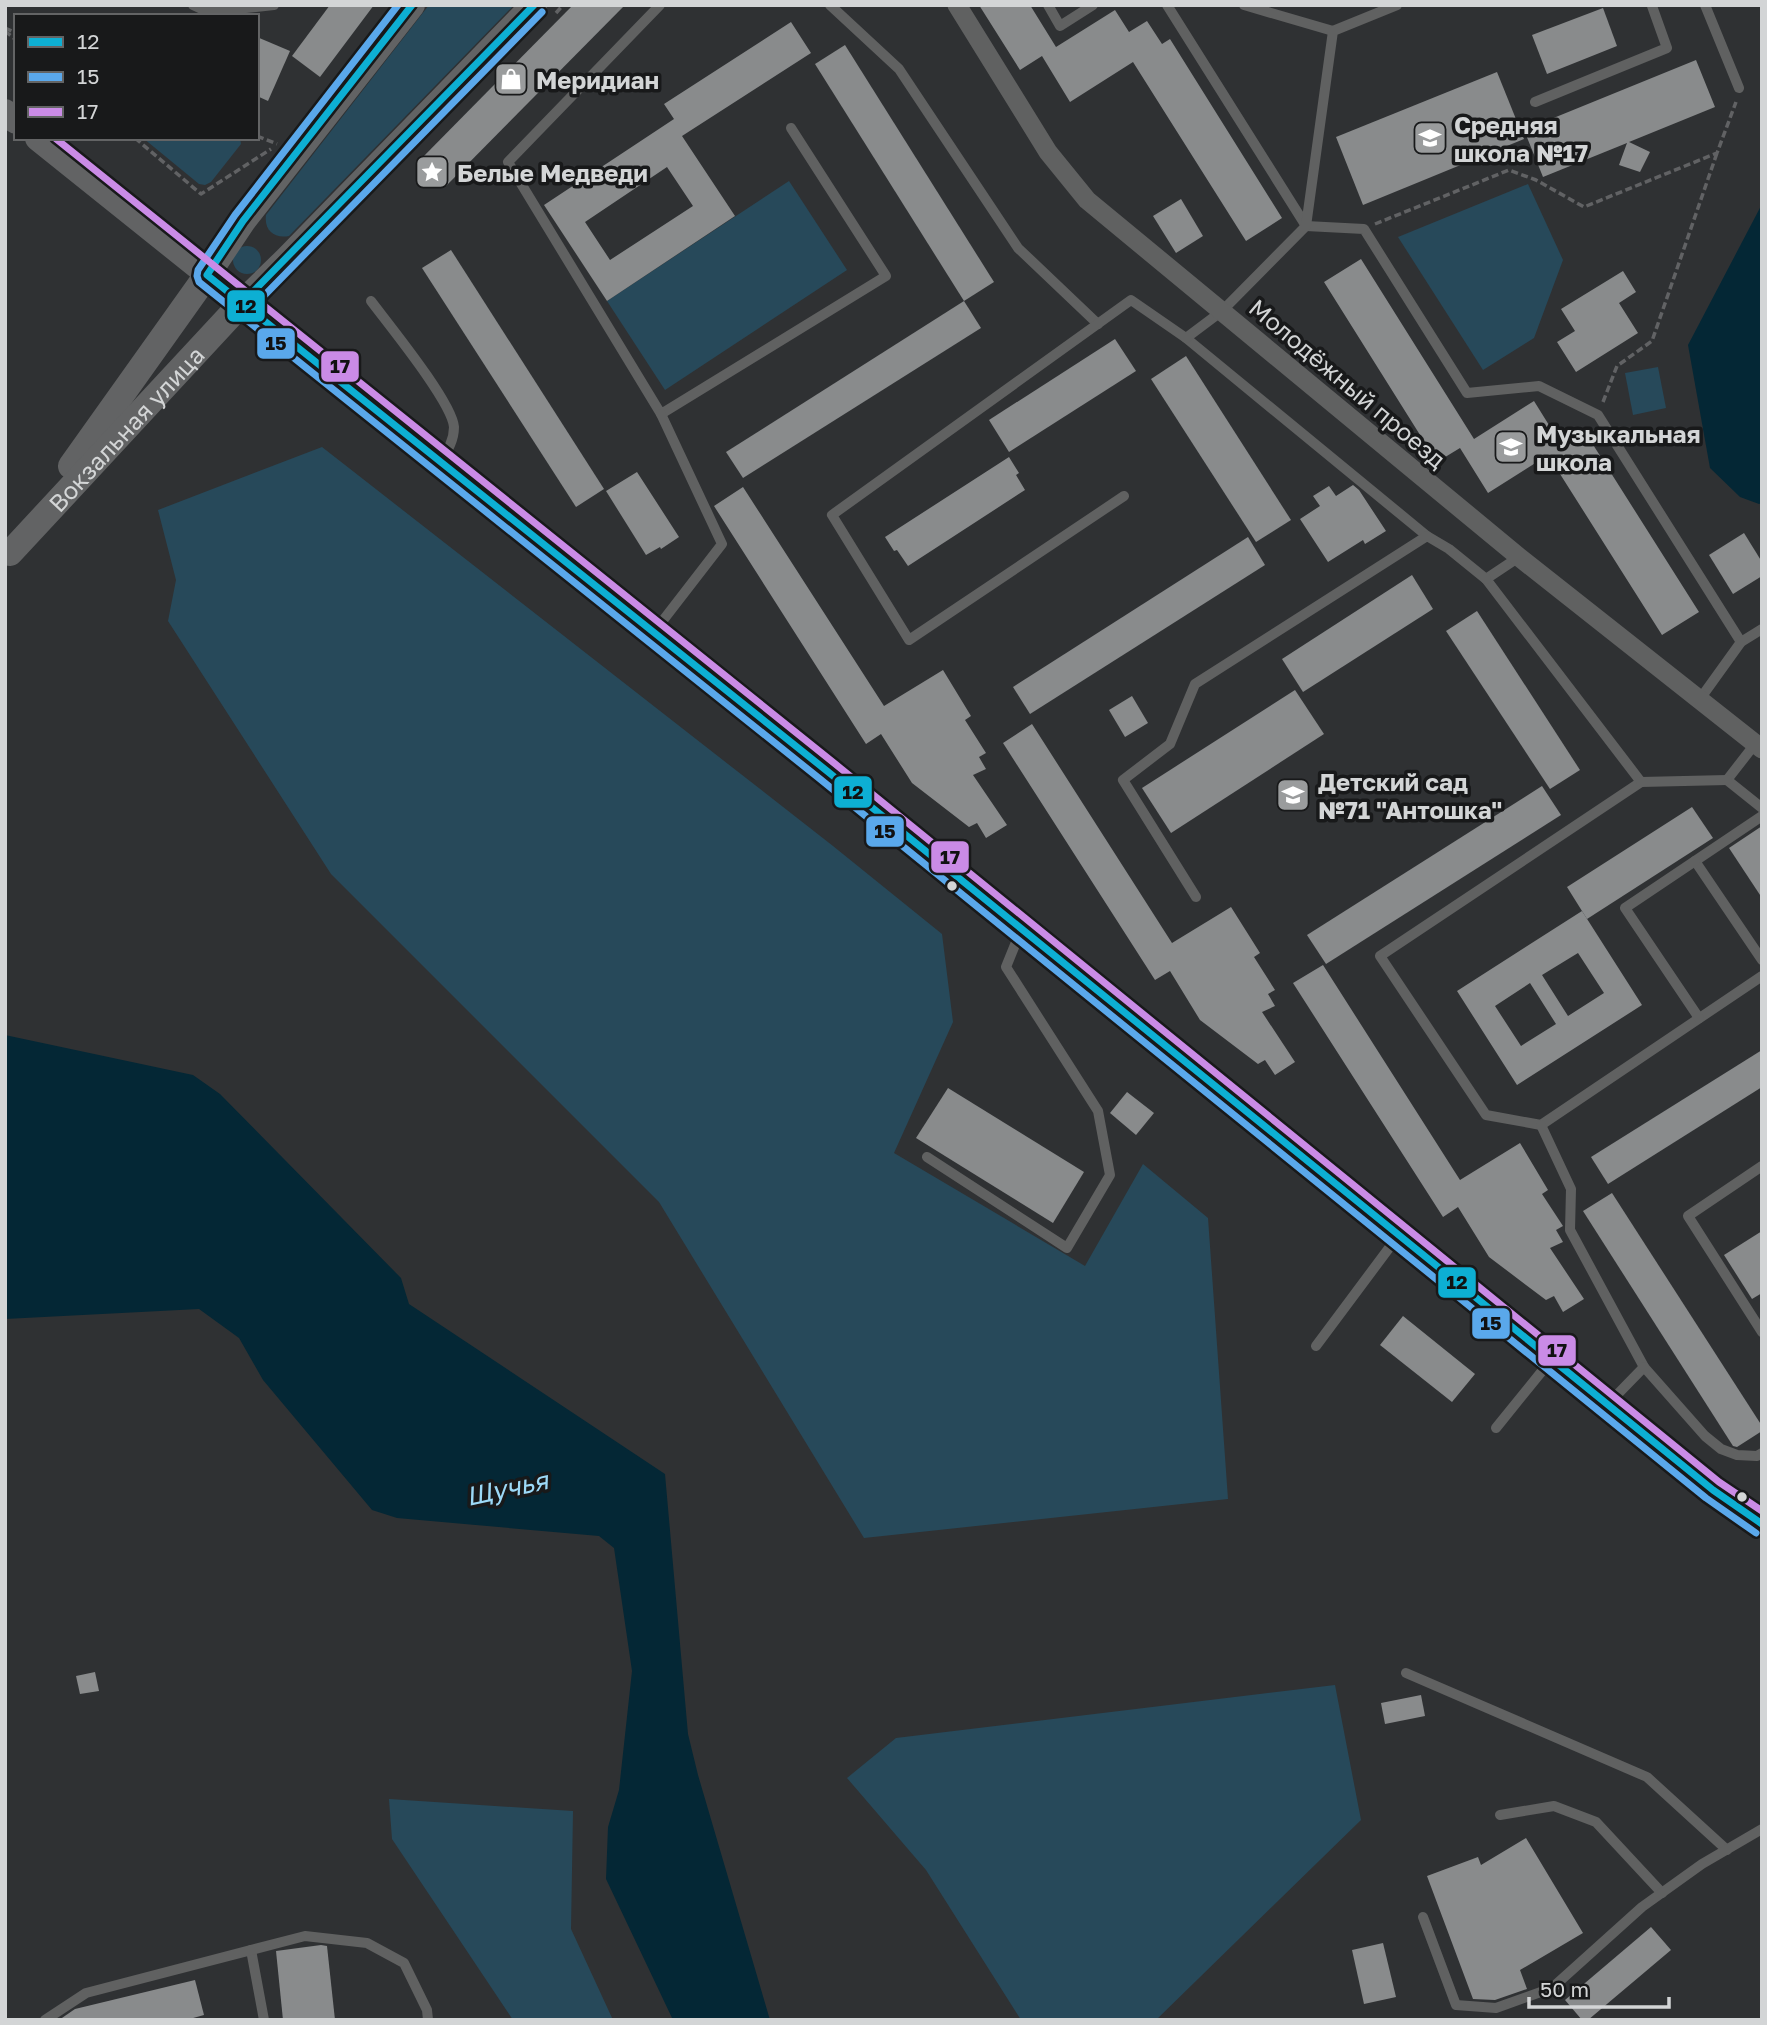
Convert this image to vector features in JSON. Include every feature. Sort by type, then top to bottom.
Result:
[{"type":"street","name":"Вокзальная улица","points":[[7,556],[243,221],[412,5]]},
{"type":"street","name":"Вокзальная улица","points":[[7,556],[242,303],[534,5]]},
{"type":"street","name":"Молодёжный проезд","points":[[957,5],[1048,152],[1087,200],[1519,557],[1758,747]]},
{"type":"street","points":[[40,140],[1021,929],[1607,1405],[1713,1490],[1762,1524]]},
{"type":"lane","points":[[193,5],[208,12],[274,5]]},
{"type":"lane","points":[[653,633],[722,544],[661,414],[508,162],[660,5]]},
{"type":"lane","points":[[830,5],[899,69],[1018,248],[1098,324]]},
{"type":"lane","points":[[1048,5],[1060,26],[1093,5]]},
{"type":"lane","points":[[1167,5],[1306,226]]},
{"type":"lane","points":[[1244,5],[1333,32],[1397,5]]},
{"type":"lane","points":[[1535,102],[1667,48],[1652,5]]},
{"type":"lane","points":[[1705,5],[1739,88]]},
{"type":"lane","points":[[1186,338],[1222,311],[1306,226],[1333,32]]},
{"type":"lane","points":[[661,414],[886,276],[791,128]]},
{"type":"lane","points":[[1306,226],[1364,229],[1467,393],[1539,386],[1598,415],[1741,642]]},
{"type":"lane","points":[[1124,496],[909,640],[832,515],[1131,300],[1186,338],[1427,536],[1449,549],[1486,579],[1641,782]]},
{"type":"lane","points":[[371,301],[445,402],[454,425],[452,444],[440,462]]},
{"type":"lane","points":[[1196,897],[1124,780],[1170,744],[1195,684],[1427,536]]},
{"type":"lane","points":[[1486,579],[1519,557]]},
{"type":"lane","points":[[1700,699],[1741,642],[1762,629]]},
{"type":"lane","points":[[1727,780],[1758,747]]},
{"type":"lane","points":[[1762,808],[1727,780],[1641,782],[1380,956],[1486,1115],[1541,1125],[1762,976]]},
{"type":"lane","points":[[1699,1018],[1625,908],[1762,816]]},
{"type":"lane","points":[[1695,861],[1762,960]]},
{"type":"lane","points":[[927,1157],[1067,1248],[1110,1175],[1098,1111],[1006,967],[1021,929]]},
{"type":"lane","points":[[1541,1125],[1571,1189],[1570,1230],[1644,1367],[1705,1436],[1721,1449],[1737,1455],[1757,1456],[1762,1453]]},
{"type":"lane","points":[[1762,1166],[1688,1216],[1762,1332]]},
{"type":"lane","points":[[1315,1346],[1398,1235]]},
{"type":"lane","points":[[1496,1428],[1552,1360]]},
{"type":"lane","points":[[1607,1405],[1644,1367]]},
{"type":"lane","points":[[1406,1673],[1647,1777],[1727,1850]]},
{"type":"lane","points":[[1500,1815],[1555,1806],[1597,1822],[1662,1893]]},
{"type":"lane","points":[[1423,1917],[1457,2005],[1496,2008],[1552,1988],[1642,1907],[1702,1864],[1762,1829]]},
{"type":"lane","points":[[45,2020],[86,1993],[305,1936],[367,1943],[404,1963],[427,2010],[428,2020]]},
{"type":"lane","points":[[251,1950],[264,2020]]},
{"type":"path","points":[[1598,415],[1617,366],[1652,341],[1739,88]]},
{"type":"path","points":[[137,140],[201,194],[277,144],[259,137]]},
{"type":"path","points":[[1364,229],[1509,170],[1536,180],[1584,207],[1717,153]]},
{"type":"shaded area","points":[[429,5],[514,5],[289,236],[275,235],[268,229],[266,215]]},
{"type":"shaded area","points":[[145,140],[240,140],[241,144],[211,182],[199,184]]},
{"type":"shaded area","points":[[789,181],[847,270],[665,390],[607,301]]},
{"type":"shaded area","points":[[1528,184],[1563,260],[1534,338],[1483,370],[1398,237]]},
{"type":"shaded area","points":[[247,246],[257,250],[261,260],[257,270],[247,274],[237,270],[233,260],[237,250]]},
{"type":"shaded area","points":[[1658,367],[1666,408],[1633,415],[1625,373]]},
{"type":"shaded area","points":[[322,447],[942,934],[953,1022],[894,1153],[1085,1266],[1143,1164],[1208,1218],[1228,1499],[864,1538],[659,1202],[331,874],[168,621],[176,580],[158,510]]},
{"type":"shaded area","points":[[1335,1685],[1361,1820],[1156,2020],[1021,2020],[926,1870],[847,1778],[896,1738]]},
{"type":"shaded area","points":[[389,1799],[573,1811],[571,1929],[613,2020],[513,2020],[392,1839]]},
{"type":"water","points":[[1762,204],[1762,503],[1759,504],[1740,497],[1710,468],[1688,345]]},
{"type":"water","name":"Щучья","points":[[5,1035],[193,1075],[220,1094],[401,1278],[409,1304],[665,1474],[688,1734],[770,2020],[673,2020],[606,1879],[608,1827],[619,1790],[632,1671],[614,1548],[599,1536],[397,1518],[372,1510],[263,1380],[239,1338],[199,1309],[5,1319]]},
{"type":"building","points":[[330,5],[374,5],[320,77],[292,56]]},
{"type":"building","points":[[573,5],[625,5],[446,186],[420,160]]},
{"type":"building","points":[[979,5],[1030,5],[1056,47],[1115,10],[1129,32],[1147,21],[1162,44],[1170,39],[1282,218],[1246,241],[1133,62],[1070,102],[1042,56],[1020,70]]},
{"type":"building","points":[[1603,8],[1617,46],[1547,74],[1532,35]]},
{"type":"building","points":[[791,22],[811,53],[682,136],[735,216],[607,301],[544,205],[674,119],[664,104]],"holes":[[[667,167],[693,206],[610,260],[585,222]]]},
{"type":"building","points":[[259,38],[290,51],[268,101],[259,97]]},
{"type":"building","points":[[845,45],[994,282],[964,301],[815,64]]},
{"type":"building","points":[[1696,60],[1715,107],[1629,142],[1650,152],[1640,172],[1619,165],[1627,143],[1543,177],[1524,130]]},
{"type":"building","name":"Средняя школа №17","points":[[1497,72],[1524,139],[1363,205],[1336,137]]},
{"type":"building","points":[[1181,199],[1203,236],[1176,253],[1153,216]]},
{"type":"building","points":[[451,250],[604,489],[576,507],[422,268]]},
{"type":"building","points":[[1361,259],[1474,439],[1534,401],[1562,446],[1585,432],[1699,612],[1662,635],[1548,455],[1488,493],[1460,448],[1437,462],[1324,282]]},
{"type":"building","points":[[1623,271],[1636,292],[1619,303],[1638,333],[1576,372],[1557,342],[1575,331],[1561,309]]},
{"type":"building","points":[[964,301],[981,328],[743,478],[726,452]]},
{"type":"building","points":[[1115,339],[1136,371],[1009,452],[989,420]]},
{"type":"building","points":[[1186,356],[1291,520],[1256,542],[1151,379]]},
{"type":"building","points":[[1009,457],[1025,490],[908,566],[885,537]]},
{"type":"building","points":[[637,472],[679,537],[646,555],[606,491]]},
{"type":"building","points":[[1353,485],[1386,531],[1365,544],[1363,540],[1328,562],[1300,519],[1320,506],[1313,496],[1329,486],[1336,496]]},
{"type":"building","points":[[743,487],[884,706],[943,670],[971,716],[965,720],[986,753],[979,757],[986,769],[973,775],[1007,825],[986,838],[977,823],[969,827],[912,783],[881,734],[866,744],[714,506]]},
{"type":"building","points":[[1744,533],[1762,562],[1762,576],[1733,594],[1709,555]]},
{"type":"building","points":[[1248,537],[1265,565],[1030,714],[1013,687]]},
{"type":"building","points":[[1412,575],[1433,609],[1303,692],[1282,659]]},
{"type":"building","points":[[1477,611],[1580,770],[1550,789],[1446,631]]},
{"type":"building","points":[[1295,690],[1324,734],[1171,833],[1142,788]]},
{"type":"building","points":[[1132,696],[1148,723],[1125,737],[1109,710]]},
{"type":"building","points":[[1032,724],[1172,943],[1231,907],[1260,953],[1254,957],[1275,990],[1268,994],[1275,1006],[1262,1012],[1295,1062],[1275,1075],[1265,1060],[1258,1064],[1200,1020],[1170,971],[1155,980],[1003,743]]},
{"type":"building","points":[[1542,786],[1561,815],[1326,964],[1307,935]]},
{"type":"building","points":[[1692,807],[1713,838],[1587,919],[1567,887]]},
{"type":"building","points":[[1762,826],[1762,898],[1729,848]]},
{"type":"building","points":[[1582,911],[1642,1005],[1517,1085],[1457,991]],"holes":[[[1578,953],[1604,993],[1568,1016],[1542,975]],[[1530,983],[1556,1024],[1521,1046],[1495,1006]]]},
{"type":"building","points":[[1323,965],[1460,1180],[1520,1143],[1548,1190],[1542,1194],[1563,1226],[1556,1230],[1563,1242],[1550,1248],[1584,1299],[1563,1312],[1554,1296],[1546,1300],[1489,1257],[1458,1207],[1443,1217],[1293,983]]},
{"type":"building","points":[[1762,1050],[1762,1087],[1608,1184],[1591,1157]]},
{"type":"building","points":[[948,1088],[1084,1172],[1053,1223],[916,1138]]},
{"type":"building","points":[[1127,1092],[1154,1113],[1136,1135],[1110,1113]]},
{"type":"building","points":[[1612,1193],[1762,1426],[1762,1431],[1737,1447],[1733,1446],[1583,1211]]},
{"type":"building","points":[[1762,1231],[1762,1293],[1752,1299],[1724,1255]]},
{"type":"building","points":[[1403,1316],[1475,1374],[1452,1402],[1380,1345]]},
{"type":"building","points":[[95,1672],[99,1691],[80,1694],[76,1676]]},
{"type":"building","points":[[1421,1695],[1425,1716],[1385,1724],[1381,1703]]},
{"type":"building","points":[[1526,1838],[1583,1933],[1520,1970],[1527,1989],[1495,2000],[1473,1999],[1427,1876],[1478,1857],[1481,1865]]},
{"type":"building","points":[[1651,1927],[1671,1950],[1588,2020],[1582,2020],[1565,2000]]},
{"type":"building","points":[[1383,1943],[1396,1997],[1364,2004],[1352,1950]]},
{"type":"building","points":[[327,1946],[335,2020],[283,2020],[276,1951]]},
{"type":"building","points":[[195,1980],[204,2015],[186,2020],[59,2020],[75,2009]]},
{"type":"transit line","name":"15","points":[[398,5],[235,215],[198,270],[199,282],[820,779],[1706,1498],[1756,1533]]},
{"type":"transit line","name":"12","points":[[412,5],[243,221],[207,275],[827,771],[1713,1490],[1762,1524]]},
{"type":"transit line","name":"12","points":[[242,303],[534,5]]},
{"type":"transit line","name":"15","points":[[249,311],[542,12]]},
{"type":"transit line","name":"17","points":[[57,140],[834,763],[1719,1482],[1762,1511]]},
{"type":"place","name":"Меридиан","points":[[511,79]]},
{"type":"place","name":"Средняя школа №17","points":[[1430,138]]},
{"type":"place","name":"Белые Медведи","points":[[432,172]]},
{"type":"place","name":"Музыкальная школа","points":[[1511,447]]},
{"type":"place","name":"Детский сад №71 \"Антошка\"","points":[[1293,795]]}]
